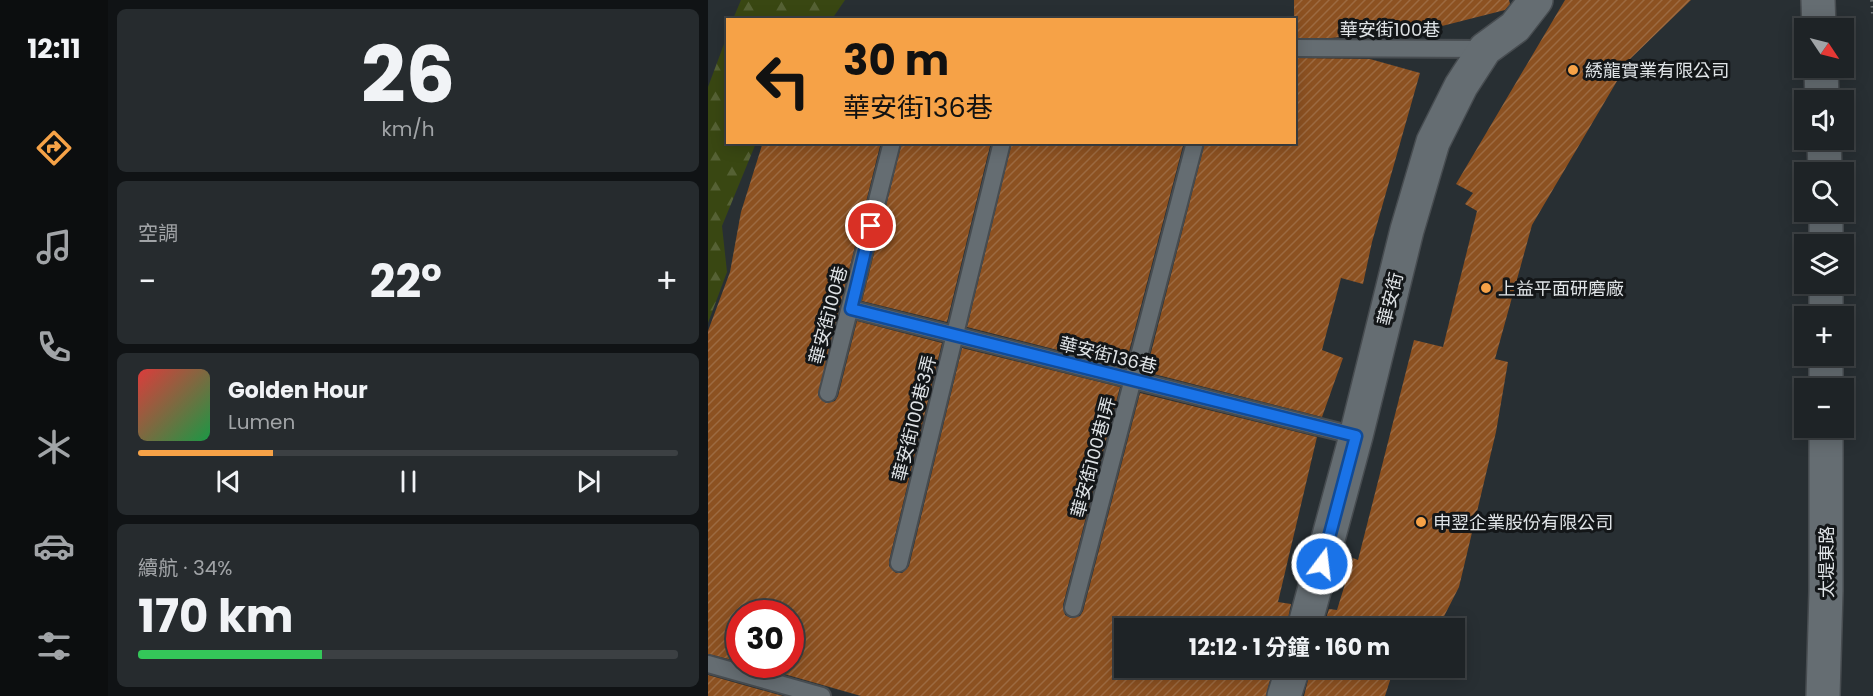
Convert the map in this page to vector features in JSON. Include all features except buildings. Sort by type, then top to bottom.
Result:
[{"type":"street","name":"華安街","points":[[1307,618],[1356,436],[1407,230],[1433,142],[1461,86],[1485,49],[1515,27],[1536,0]]},
{"type":"street","points":[[1818,0],[1819,18]]},
{"type":"street","name":"太堤東路","points":[[1823,696],[1826,438]]},
{"type":"street","points":[[1284,696],[1290,678]]},
{"type":"lane","name":"華安街100巷","points":[[1296,48],[1485,49]]},
{"type":"lane","name":"華安街100巷","points":[[828,393],[892,144]]},
{"type":"lane","name":"華安街100巷3弄","points":[[899,563],[1002,144]]},
{"type":"lane","name":"華安街100巷1弄","points":[[1073,608],[1194,144]]},
{"type":"lane","name":"華安街136巷","points":[[851,309],[954,337],[1356,436]]},
{"type":"lane","points":[[708,664],[822,696]]},
{"type":"path","points":[[1872,0],[1873,14]]},
{"type":"green space","points":[[741,0],[845,0],[833,18],[733,18]]},
{"type":"green space","points":[[726,39],[726,144],[756,144],[722,226],[727,272],[708,323],[708,87]]},
{"type":"place","name":"綉龍實業有限公司","points":[[1573,70]]},
{"type":"place","name":"上益平面研磨廠","points":[[1486,288]]},
{"type":"place","name":"申翌企業股份有限公司","points":[[1421,522]]},
{"type":"route","points":[[871,226],[851,309],[954,337],[1356,436],[1322,564]]}]
